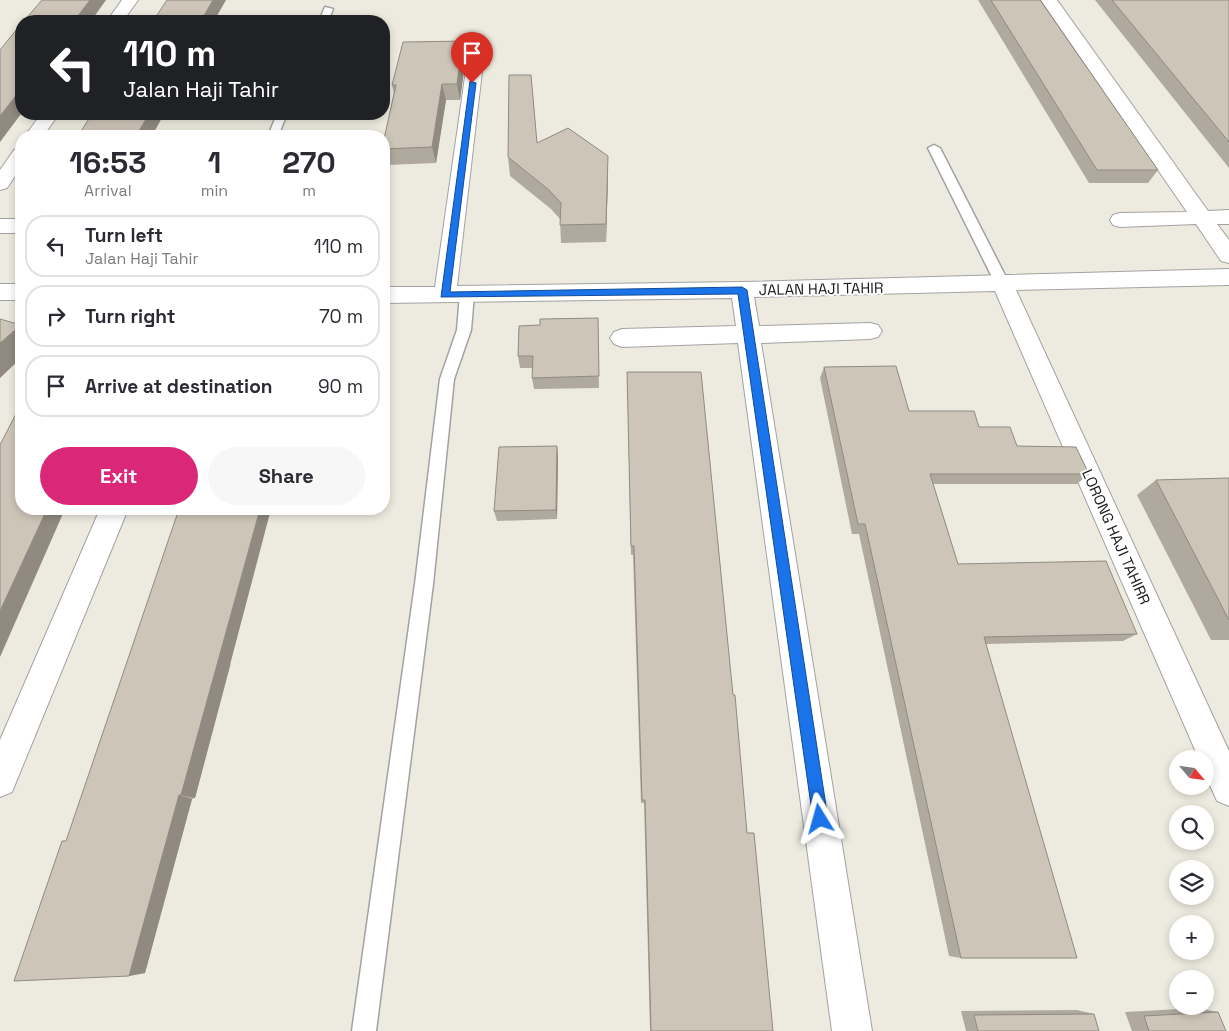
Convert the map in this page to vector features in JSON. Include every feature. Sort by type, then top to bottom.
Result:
[{"type":"street","points":[[119,15],[130,0]]},
{"type":"street","points":[[1049,0],[1229,256]]},
{"type":"street","points":[[445,295],[475,63]]},
{"type":"street","points":[[0,184],[15,163]]},
{"type":"street","points":[[1120,220],[1229,217]]},
{"type":"street","points":[[0,226],[15,226]]},
{"type":"street","name":"JALAN HAJI TAHIR","points":[[390,295],[1003,285],[1229,278]]},
{"type":"street","name":"LORONG HAJI TAHIRR","points":[[1003,285],[1229,789]]},
{"type":"street","points":[[742,290],[852,1031]]},
{"type":"street","points":[[0,292],[15,292]]},
{"type":"street","points":[[622,338],[749,336],[870,331]]},
{"type":"street","points":[[0,780],[111,515]]},
{"type":"lane","points":[[326,15],[328,9]]},
{"type":"lane","points":[[934,148],[1003,285]]},
{"type":"lane","points":[[364,1031],[424,584],[447,379],[464,330],[467,294]]},
{"type":"building","points":[[42,0],[90,0],[79,15],[29,15]]},
{"type":"building","points":[[167,0],[213,0],[204,15],[157,15]]},
{"type":"building","points":[[991,0],[1040,0],[1158,170],[1097,170]]},
{"type":"building","points":[[1112,0],[1229,0],[1229,142]]},
{"type":"building","points":[[15,31],[15,97],[0,116],[0,50]]},
{"type":"building","points":[[466,41],[462,47],[457,84],[442,84],[432,147],[390,149],[390,130],[386,130],[388,120],[390,120],[396,85],[392,85],[403,42]]},
{"type":"building","points":[[509,75],[531,75],[537,143],[568,128],[608,156],[606,224],[560,225],[561,203],[549,190],[508,157]]},
{"type":"building","points":[[88,120],[145,120],[140,130],[82,130]]},
{"type":"building","points":[[598,318],[599,376],[532,378],[533,356],[518,356],[519,326],[540,325],[540,319]]},
{"type":"building","points":[[0,319],[15,323],[15,330],[0,343]]},
{"type":"building","points":[[896,366],[909,411],[974,411],[979,427],[1010,427],[1017,446],[1076,447],[1089,474],[930,474],[958,564],[1106,561],[1137,634],[984,637],[1077,958],[961,958],[865,524],[858,524],[824,367]]},
{"type":"building","points":[[627,372],[701,372],[733,695],[735,695],[747,833],[754,833],[773,1031],[651,1031],[645,800],[642,800],[634,546],[631,546]]},
{"type":"building","points":[[15,416],[15,515],[44,515],[0,611],[0,445]]},
{"type":"building","points":[[557,446],[556,510],[494,511],[499,447]]},
{"type":"building","points":[[1229,478],[1229,620],[1156,480]]},
{"type":"building","points":[[177,515],[258,515],[129,976],[14,981],[62,841],[66,841]]},
{"type":"building","points":[[1214,1012],[1218,1012],[1226,1031],[1149,1031],[1144,1016],[1214,1015]]},
{"type":"building","points":[[1094,1014],[1099,1031],[978,1031],[974,1015]]},
{"type":"route","points":[[472,83],[445,295],[742,290],[820,819]]}]
